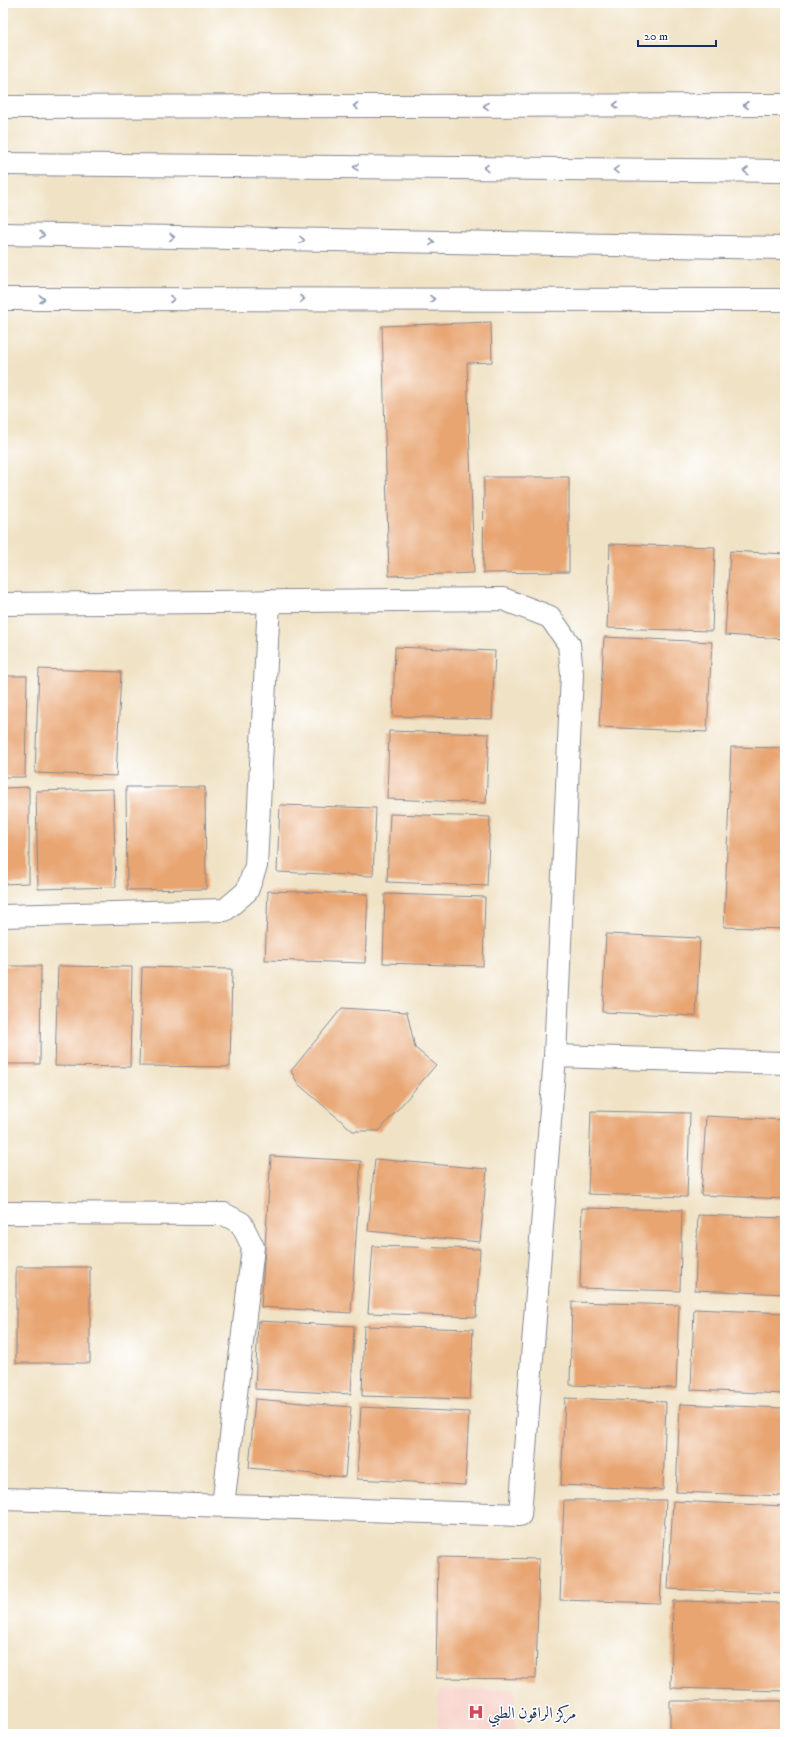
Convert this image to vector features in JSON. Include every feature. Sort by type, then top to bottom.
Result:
[{"type":"street","points":[[3,107],[785,105]]},
{"type":"street","points":[[3,164],[785,171]]},
{"type":"street","points":[[3,234],[785,248]]},
{"type":"street","points":[[3,299],[785,300]]},
{"type":"street","points":[[3,604],[503,599],[550,617],[569,644],[572,674],[555,1056],[520,1515],[3,1499]]},
{"type":"street","points":[[3,916],[225,910],[247,891],[256,866],[269,601]]},
{"type":"street","points":[[555,1056],[785,1063]]},
{"type":"street","points":[[3,1213],[224,1214],[241,1223],[253,1247],[223,1506]]},
{"type":"shaded area","name":"مركز الراقون الطبي","points":[[515,1689],[515,1734],[438,1734],[438,1690]]},
{"type":"building","points":[[491,322],[492,362],[467,363],[474,573],[389,576],[382,326]]},
{"type":"building","points":[[484,477],[569,477],[569,572],[483,573]]},
{"type":"building","points":[[610,544],[715,547],[712,631],[607,628]]},
{"type":"building","points":[[730,551],[785,554],[785,639],[725,635]]},
{"type":"building","points":[[604,637],[712,642],[707,732],[599,727]]},
{"type":"building","points":[[395,647],[495,651],[492,719],[393,716]]},
{"type":"building","points":[[39,669],[121,672],[116,776],[35,773]]},
{"type":"building","points":[[3,676],[27,676],[25,777],[3,777]]},
{"type":"building","points":[[389,731],[489,734],[486,803],[387,799]]},
{"type":"building","points":[[731,747],[785,748],[785,929],[724,927]]},
{"type":"building","points":[[29,787],[29,883],[3,884],[3,788]]},
{"type":"building","points":[[126,787],[205,787],[206,889],[127,890]]},
{"type":"building","points":[[113,789],[116,887],[38,889],[36,791]]},
{"type":"building","points":[[280,805],[376,808],[373,876],[277,872]]},
{"type":"building","points":[[390,814],[490,817],[487,886],[387,882]]},
{"type":"building","points":[[268,891],[368,894],[365,963],[265,960]]},
{"type":"building","points":[[385,894],[485,897],[483,966],[383,963]]},
{"type":"building","points":[[606,934],[700,938],[696,1016],[602,1012]]},
{"type":"building","points":[[3,966],[41,966],[40,1064],[3,1064]]},
{"type":"building","points":[[58,966],[132,967],[130,1067],[55,1066]]},
{"type":"building","points":[[142,967],[232,969],[230,1067],[139,1066]]},
{"type":"building","points":[[342,1008],[407,1012],[415,1048],[436,1065],[379,1131],[353,1131],[298,1084],[291,1071]]},
{"type":"building","points":[[591,1111],[690,1113],[687,1197],[588,1194]]},
{"type":"building","points":[[706,1116],[785,1120],[785,1199],[701,1195]]},
{"type":"building","points":[[271,1156],[361,1161],[351,1313],[261,1307]]},
{"type":"building","points":[[375,1159],[487,1169],[480,1242],[368,1231]]},
{"type":"building","points":[[582,1208],[682,1210],[680,1291],[580,1288]]},
{"type":"building","points":[[698,1215],[785,1218],[785,1294],[695,1290]]},
{"type":"building","points":[[373,1246],[480,1249],[476,1317],[368,1313]]},
{"type":"building","points":[[16,1267],[90,1267],[90,1363],[16,1363]]},
{"type":"building","points":[[572,1302],[679,1305],[676,1388],[570,1385]]},
{"type":"building","points":[[694,1309],[785,1313],[785,1394],[691,1390]]},
{"type":"building","points":[[258,1321],[354,1326],[351,1394],[255,1389]]},
{"type":"building","points":[[364,1326],[473,1329],[470,1399],[362,1396]]},
{"type":"building","points":[[565,1398],[666,1402],[663,1490],[561,1485]]},
{"type":"building","points":[[255,1399],[351,1407],[345,1477],[249,1468]]},
{"type":"building","points":[[680,1404],[785,1408],[785,1496],[676,1492]]},
{"type":"building","points":[[361,1407],[469,1412],[465,1485],[357,1479]]},
{"type":"building","points":[[564,1500],[666,1500],[660,1603],[560,1600]]},
{"type":"building","points":[[673,1501],[785,1506],[785,1594],[668,1589]]},
{"type":"building","points":[[438,1557],[539,1559],[536,1679],[436,1678]]},
{"type":"building","points":[[673,1601],[785,1603],[785,1691],[671,1688]]},
{"type":"building","points":[[670,1701],[785,1701],[785,1734],[670,1734]]},
{"type":"place","name":"مركز الراقون الطبي","points":[[476,1712]]}]
